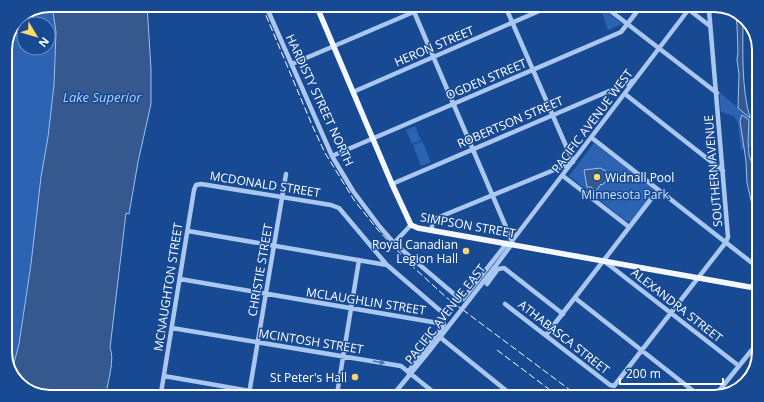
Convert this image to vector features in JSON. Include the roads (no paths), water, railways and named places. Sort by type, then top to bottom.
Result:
[{"type":"main road","name":"SIMPSON STREET","points":[[319,12],[411,226],[752,287]]},
{"type":"street","name":"HARDISTY STREET NORTH","points":[[269,12],[332,156],[353,191],[394,243],[461,300],[511,243]]},
{"type":"street","points":[[292,64],[409,12]]},
{"type":"street","points":[[414,12],[473,148],[511,243]]},
{"type":"street","points":[[432,230],[433,223],[437,218],[573,162],[508,12]]},
{"type":"street","name":"HERON STREET","points":[[353,92],[537,12]]},
{"type":"street","points":[[612,12],[717,93]]},
{"type":"street","name":"OGDEN STREET","points":[[332,156],[621,32],[637,12]]},
{"type":"street","name":"PACIFIC AVENUE WEST","points":[[511,243],[687,12]]},
{"type":"street","points":[[692,12],[710,26]]},
{"type":"street","name":"SOUTHERN AVENUE","points":[[642,350],[726,242],[728,237],[709,12]]},
{"type":"street","name":"ROBERTSON STREET","points":[[392,184],[637,79]]},
{"type":"street","points":[[625,94],[723,171]]},
{"type":"street","points":[[592,138],[752,263]]},
{"type":"street","name":"CHRISTIE STREET","points":[[250,390],[286,174]]},
{"type":"street","points":[[563,176],[629,227]]},
{"type":"street","name":"MCDONALD STREET","points":[[196,185],[205,184],[332,205],[338,208],[387,265]]},
{"type":"street","name":"MCNAUGHTON STREET","points":[[162,390],[196,185]]},
{"type":"street","points":[[546,336],[658,190]]},
{"type":"street","points":[[394,243],[411,226]]},
{"type":"street","points":[[188,230],[387,265],[443,313],[442,338],[506,390]]},
{"type":"street","name":"PACIFIC AVENUE EAST","points":[[397,390],[494,268],[511,243]]},
{"type":"street","points":[[338,390],[359,260]]},
{"type":"street","name":"ALEXANDRA STREET","points":[[603,260],[738,366]]},
{"type":"street","points":[[487,284],[498,269],[504,268],[563,314]]},
{"type":"street","name":"MCLAUGHLIN STREET","points":[[180,279],[443,325]]},
{"type":"street","points":[[575,298],[693,390]]},
{"type":"street","name":"ATHABASCA STREET","points":[[505,304],[611,386],[616,384],[642,350]]},
{"type":"street","points":[[409,373],[443,325]]},
{"type":"street","name":"MCINTOSH STREET","points":[[172,328],[401,366],[431,390]]},
{"type":"street","points":[[719,390],[752,350]]},
{"type":"street","points":[[164,376],[239,390]]},
{"type":"water","name":"Lake Superior","points":[[53,12],[147,12],[151,69],[151,104],[138,162],[129,214],[126,213],[110,348],[112,358],[107,390],[40,389],[25,381],[18,373],[14,363],[19,344],[31,264],[54,85],[56,16],[54,16]]},
{"type":"water","points":[[736,19],[743,25],[744,81],[750,118],[738,108],[739,74],[737,60]]},
{"type":"water","points":[[742,115],[749,120],[748,142],[749,155],[752,164],[752,205],[747,183],[746,161],[740,121]]},
{"type":"water","name":"Widnall Pool","points":[[601,168],[605,170],[606,174],[608,174],[609,180],[602,185],[601,184],[596,191],[591,187],[587,187],[584,170]]},
{"type":"railway","points":[[265,12],[325,153],[354,200],[377,229],[412,266],[447,298],[570,390]]},
{"type":"railway","points":[[497,350],[550,390]]},
{"type":"place","name":"Widnall Pool","points":[[597,177]]},
{"type":"place","name":"Royal Canadian Legion Hall","points":[[466,251]]},
{"type":"place","name":"St Peter's Hall","points":[[355,377]]},
{"type":"park label","name":"Minnesota Park","points":[[625,194]]}]
